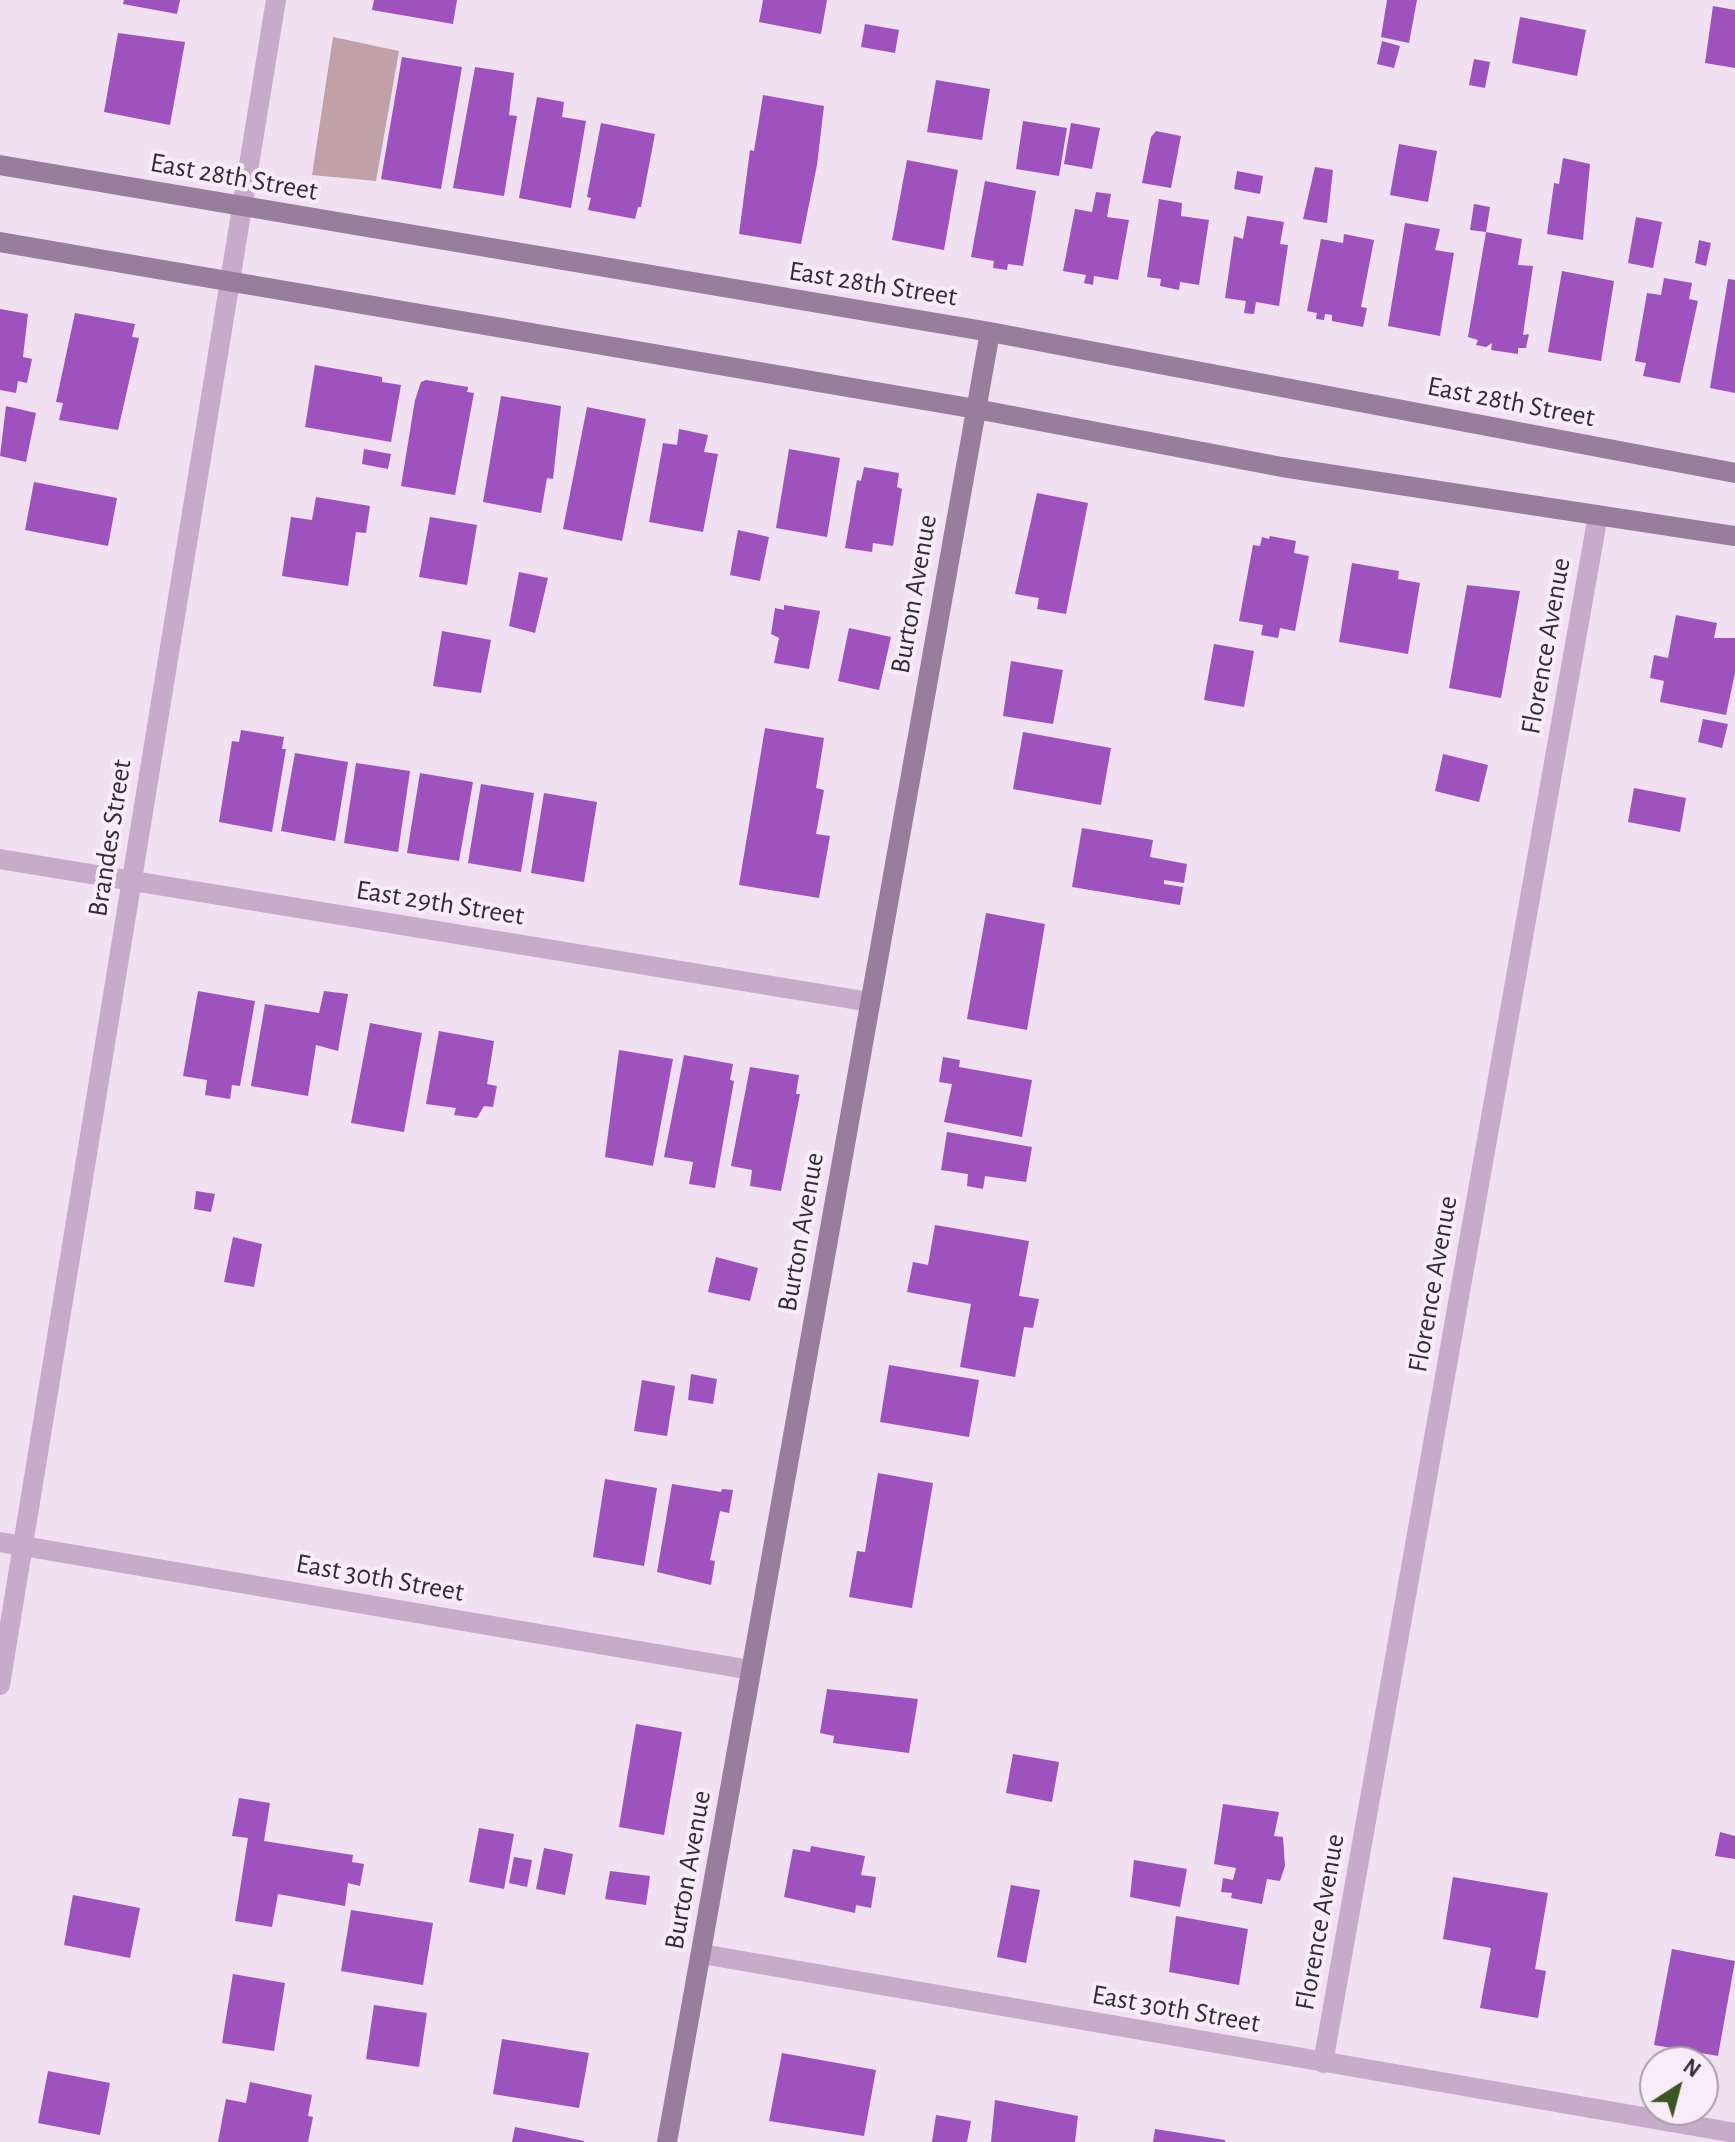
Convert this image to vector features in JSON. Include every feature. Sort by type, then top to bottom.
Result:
[{"type":"street","name":"Brandes Street","points":[[0,1685],[276,0]]},
{"type":"street","name":"East 28th Street","points":[[0,165],[990,332],[1735,473]]},
{"type":"street","points":[[0,242],[976,409],[1282,467],[1735,536]]},
{"type":"street","name":"Burton Avenue","points":[[667,2142],[990,332]]},
{"type":"street","name":"Florence Avenue","points":[[1323,2063],[1598,515]]},
{"type":"street","name":"East 29th Street","points":[[0,859],[870,1002]]},
{"type":"street","name":"East 30th Street","points":[[0,1542],[751,1670]]},
{"type":"street","name":"East 30th Street","points":[[702,1954],[1735,2133]]},
{"type":"shaded area","points":[[333,37],[399,51],[376,181],[312,175]]},
{"type":"building","points":[[124,0],[180,0],[177,14],[123,4]]},
{"type":"building","points":[[374,0],[457,0],[453,24],[372,10]]},
{"type":"building","points":[[763,0],[827,0],[821,34],[759,22]]},
{"type":"building","points":[[1387,0],[1417,0],[1409,43],[1381,37]]},
{"type":"building","points":[[1713,6],[1735,10],[1735,68],[1705,63]]},
{"type":"building","points":[[1520,17],[1586,30],[1577,76],[1512,63]]},
{"type":"building","points":[[865,24],[899,30],[895,53],[861,47]]},
{"type":"building","points":[[118,33],[185,42],[170,125],[104,112]]},
{"type":"building","points":[[1382,41],[1400,46],[1394,68],[1377,64]]},
{"type":"building","points":[[402,57],[462,67],[441,189],[381,179]]},
{"type":"building","points":[[1474,59],[1490,62],[1485,88],[1469,85]]},
{"type":"building","points":[[475,67],[514,73],[509,115],[517,116],[504,196],[453,188]]},
{"type":"building","points":[[936,80],[990,89],[982,140],[927,132]]},
{"type":"building","points":[[763,95],[824,106],[817,165],[801,244],[739,234],[750,150],[754,151]]},
{"type":"building","points":[[537,97],[564,102],[562,117],[586,121],[571,208],[519,198]]},
{"type":"building","points":[[1023,121],[1067,128],[1059,176],[1016,169]]},
{"type":"building","points":[[601,123],[655,134],[641,207],[638,207],[635,219],[588,210],[591,198],[587,197]]},
{"type":"building","points":[[1071,123],[1100,128],[1092,169],[1064,164]]},
{"type":"building","points":[[1156,131],[1181,136],[1171,188],[1142,183],[1151,137]]},
{"type":"building","points":[[1399,144],[1437,151],[1428,202],[1390,195]]},
{"type":"building","points":[[1563,158],[1590,164],[1583,240],[1547,234],[1554,183],[1559,184]]},
{"type":"building","points":[[907,160],[958,170],[944,250],[892,240]]},
{"type":"building","points":[[1315,167],[1333,170],[1327,223],[1303,219]]},
{"type":"building","points":[[1237,171],[1263,176],[1260,194],[1234,189]]},
{"type":"building","points":[[985,181],[1036,191],[1023,266],[1008,264],[1007,270],[993,268],[994,261],[971,257]]},
{"type":"building","points":[[1096,192],[1111,194],[1107,217],[1129,220],[1118,280],[1094,276],[1093,285],[1084,283],[1086,275],[1063,271],[1075,209],[1092,212]]},
{"type":"building","points":[[1159,199],[1182,203],[1181,216],[1209,220],[1199,285],[1180,282],[1179,290],[1160,286],[1161,279],[1147,277]]},
{"type":"building","points":[[1474,204],[1490,207],[1486,232],[1470,230]]},
{"type":"building","points":[[1247,216],[1284,222],[1280,244],[1288,245],[1279,306],[1256,302],[1254,314],[1244,313],[1246,301],[1225,298],[1234,236],[1243,239]]},
{"type":"building","points":[[1636,217],[1662,222],[1653,268],[1628,263]]},
{"type":"building","points":[[1405,223],[1440,229],[1435,250],[1454,253],[1440,336],[1388,326]]},
{"type":"building","points":[[1486,232],[1522,239],[1518,265],[1533,266],[1523,335],[1529,334],[1526,348],[1518,348],[1518,354],[1491,350],[1492,343],[1486,347],[1476,345],[1478,340],[1468,337]]},
{"type":"building","points":[[1344,234],[1374,240],[1361,307],[1367,308],[1363,327],[1332,321],[1332,315],[1325,314],[1324,320],[1316,319],[1317,313],[1307,311],[1321,239],[1343,243]]},
{"type":"building","points":[[1699,240],[1711,243],[1706,266],[1695,263]]},
{"type":"building","points":[[1562,271],[1614,281],[1601,361],[1548,352]]},
{"type":"building","points":[[1664,278],[1692,283],[1689,299],[1698,301],[1680,383],[1643,376],[1646,363],[1635,361],[1647,293],[1661,295]]},
{"type":"building","points":[[1728,279],[1735,280],[1735,393],[1710,388]]},
{"type":"building","points":[[0,309],[28,314],[23,357],[32,359],[27,383],[18,381],[16,393],[0,390]]},
{"type":"building","points":[[75,313],[135,324],[132,337],[139,338],[118,430],[59,420],[63,403],[56,402]]},
{"type":"building","points":[[315,365],[382,377],[382,382],[401,385],[391,442],[305,427]]},
{"type":"building","points":[[426,380],[468,387],[467,392],[474,393],[455,495],[401,486],[415,400],[421,382]]},
{"type":"building","points":[[501,396],[561,406],[553,479],[547,478],[541,513],[483,502]]},
{"type":"building","points":[[6,406],[36,413],[26,462],[0,456]]},
{"type":"building","points":[[587,407],[646,419],[622,541],[563,529]]},
{"type":"building","points":[[679,429],[708,435],[704,452],[718,454],[703,532],[649,522],[663,443],[677,445]]},
{"type":"building","points":[[364,449],[391,454],[388,469],[362,464]]},
{"type":"building","points":[[789,449],[840,458],[827,537],[776,528]]},
{"type":"building","points":[[864,467],[899,473],[897,487],[902,489],[893,546],[873,543],[872,552],[845,548],[857,480],[861,481]]},
{"type":"building","points":[[34,482],[117,498],[108,546],[25,530]]},
{"type":"building","points":[[1037,493],[1088,503],[1066,614],[1037,609],[1039,598],[1015,594]]},
{"type":"building","points":[[316,497],[370,506],[366,533],[356,532],[348,586],[282,576],[291,517],[312,520]]},
{"type":"building","points":[[430,517],[477,525],[467,585],[419,577]]},
{"type":"building","points":[[738,530],[769,537],[760,581],[730,575]]},
{"type":"building","points":[[1270,536],[1296,541],[1294,553],[1309,556],[1295,631],[1280,628],[1278,638],[1261,635],[1263,625],[1239,621],[1253,545],[1260,546],[1262,537],[1269,539]]},
{"type":"building","points":[[1352,563],[1399,571],[1398,579],[1420,583],[1408,654],[1339,642]]},
{"type":"building","points":[[519,572],[548,578],[535,633],[509,626]]},
{"type":"building","points":[[1467,585],[1520,591],[1501,698],[1449,688]]},
{"type":"building","points":[[784,605],[820,611],[809,669],[774,663],[779,638],[771,634],[775,608],[784,610]]},
{"type":"building","points":[[1676,615],[1717,623],[1714,638],[1735,638],[1735,673],[1726,715],[1660,702],[1664,681],[1650,678],[1654,655],[1668,658]]},
{"type":"building","points":[[849,628],[891,637],[879,690],[838,681]]},
{"type":"building","points":[[442,631],[491,640],[481,693],[433,686]]},
{"type":"building","points":[[1214,644],[1254,651],[1244,707],[1204,700]]},
{"type":"building","points":[[1011,661],[1063,670],[1053,724],[1003,716]]},
{"type":"building","points":[[1703,719],[1728,724],[1722,748],[1698,742]]},
{"type":"building","points":[[765,728],[824,738],[816,788],[824,790],[816,834],[830,836],[819,898],[739,885]]},
{"type":"building","points":[[241,730],[284,737],[282,749],[286,749],[272,832],[219,822],[232,741],[239,742]]},
{"type":"building","points":[[1023,732],[1111,748],[1101,805],[1013,789]]},
{"type":"building","points":[[295,753],[348,762],[335,841],[281,831]]},
{"type":"building","points":[[1443,754],[1488,765],[1479,802],[1435,791]]},
{"type":"building","points":[[356,763],[410,771],[398,852],[344,843]]},
{"type":"building","points":[[420,773],[473,782],[459,861],[407,853]]},
{"type":"building","points":[[481,784],[534,793],[521,872],[468,863]]},
{"type":"building","points":[[1634,788],[1686,798],[1680,832],[1628,822]]},
{"type":"building","points":[[544,793],[597,802],[584,882],[531,873]]},
{"type":"building","points":[[1082,828],[1153,840],[1150,857],[1187,864],[1184,883],[1164,880],[1164,884],[1183,887],[1180,905],[1072,887]]},
{"type":"building","points":[[986,913],[1045,924],[1027,1030],[967,1019]]},
{"type":"building","points":[[198,991],[255,1001],[240,1086],[232,1085],[230,1099],[205,1095],[207,1080],[183,1076]]},
{"type":"building","points":[[324,991],[348,994],[338,1051],[316,1045],[308,1096],[251,1086],[265,1004],[319,1013]]},
{"type":"building","points":[[370,1023],[422,1033],[404,1132],[351,1123]]},
{"type":"building","points":[[439,1031],[494,1041],[487,1084],[497,1086],[493,1107],[484,1106],[477,1118],[454,1115],[456,1108],[426,1104]]},
{"type":"building","points":[[619,1050],[673,1059],[653,1166],[605,1157]]},
{"type":"building","points":[[684,1055],[733,1064],[730,1080],[734,1081],[715,1188],[689,1184],[693,1162],[664,1157]]},
{"type":"building","points":[[943,1057],[960,1060],[959,1067],[1032,1080],[1022,1137],[944,1122],[952,1084],[939,1082]]},
{"type":"building","points":[[750,1067],[799,1075],[796,1094],[800,1094],[781,1191],[750,1186],[752,1170],[731,1166]]},
{"type":"building","points":[[947,1132],[1032,1147],[1026,1182],[985,1176],[983,1189],[967,1186],[968,1174],[941,1170]]},
{"type":"building","points":[[196,1191],[215,1194],[211,1212],[194,1209]]},
{"type":"building","points":[[935,1225],[1029,1241],[1019,1296],[1039,1299],[1033,1328],[1024,1327],[1015,1377],[960,1367],[971,1304],[907,1292],[913,1262],[928,1265]]},
{"type":"building","points":[[233,1237],[262,1244],[254,1287],[224,1282]]},
{"type":"building","points":[[716,1257],[758,1268],[750,1301],[708,1292]]},
{"type":"building","points":[[889,1365],[979,1380],[969,1437],[880,1422]]},
{"type":"building","points":[[691,1374],[717,1379],[713,1404],[688,1400]]},
{"type":"building","points":[[642,1380],[675,1386],[667,1436],[634,1431]]},
{"type":"building","points":[[878,1473],[933,1483],[912,1608],[849,1597],[857,1551],[865,1552]]},
{"type":"building","points":[[605,1479],[657,1488],[644,1566],[593,1557]]},
{"type":"building","points":[[672,1484],[721,1492],[722,1489],[733,1490],[729,1513],[720,1511],[710,1560],[715,1561],[711,1585],[657,1572]]},
{"type":"building","points":[[827,1689],[918,1699],[909,1753],[833,1743],[834,1736],[820,1733]]},
{"type":"building","points":[[636,1724],[682,1732],[664,1835],[619,1827]]},
{"type":"building","points":[[1013,1754],[1059,1762],[1052,1802],[1006,1793]]},
{"type":"building","points":[[239,1798],[270,1803],[264,1841],[353,1855],[352,1862],[364,1864],[360,1886],[348,1883],[345,1906],[278,1894],[272,1927],[235,1921],[248,1838],[232,1836]]},
{"type":"building","points":[[1223,1804],[1279,1812],[1274,1836],[1283,1837],[1285,1866],[1280,1881],[1267,1879],[1262,1904],[1231,1898],[1232,1893],[1221,1892],[1223,1878],[1233,1880],[1236,1868],[1214,1864]]},
{"type":"building","points":[[479,1828],[514,1834],[504,1889],[469,1882]]},
{"type":"building","points":[[1720,1832],[1735,1836],[1735,1859],[1715,1856]]},
{"type":"building","points":[[811,1846],[865,1856],[861,1875],[876,1877],[871,1908],[856,1905],[855,1913],[784,1897],[793,1849],[810,1852]]},
{"type":"building","points":[[544,1848],[573,1854],[565,1895],[536,1889]]},
{"type":"building","points":[[514,1857],[532,1860],[527,1887],[509,1883]]},
{"type":"building","points":[[1134,1860],[1187,1869],[1180,1907],[1130,1897]]},
{"type":"building","points":[[610,1871],[650,1876],[646,1905],[605,1899]]},
{"type":"building","points":[[1453,1877],[1548,1893],[1535,1969],[1546,1971],[1538,2018],[1480,2008],[1491,1948],[1443,1939]]},
{"type":"building","points":[[1011,1885],[1040,1890],[1026,1963],[997,1957]]},
{"type":"building","points":[[73,1895],[140,1908],[130,1958],[64,1945]]},
{"type":"building","points":[[351,1910],[433,1923],[423,1985],[341,1971]]},
{"type":"building","points":[[1176,1916],[1248,1929],[1239,1985],[1169,1972]]},
{"type":"building","points":[[1672,1949],[1735,1961],[1719,2050],[1719,2046],[1654,2045]]},
{"type":"building","points":[[233,1974],[285,1983],[274,2051],[222,2043]]},
{"type":"building","points":[[374,2005],[427,2013],[419,2067],[366,2059]]},
{"type":"building","points":[[502,2039],[589,2053],[579,2108],[493,2094]]},
{"type":"building","points":[[782,2053],[876,2070],[864,2136],[769,2121]]},
{"type":"building","points":[[48,2071],[110,2083],[100,2135],[38,2123]]},
{"type":"building","points":[[250,2082],[312,2095],[308,2116],[313,2117],[308,2142],[218,2142],[226,2099],[246,2103]]},
{"type":"building","points":[[995,2100],[1078,2116],[1075,2142],[991,2142]]},
{"type":"building","points":[[936,2115],[971,2121],[967,2142],[932,2142]]},
{"type":"building","points":[[515,2127],[584,2141],[584,2142],[512,2142]]},
{"type":"building","points":[[1155,2129],[1225,2140],[1225,2142],[1153,2142]]}]
